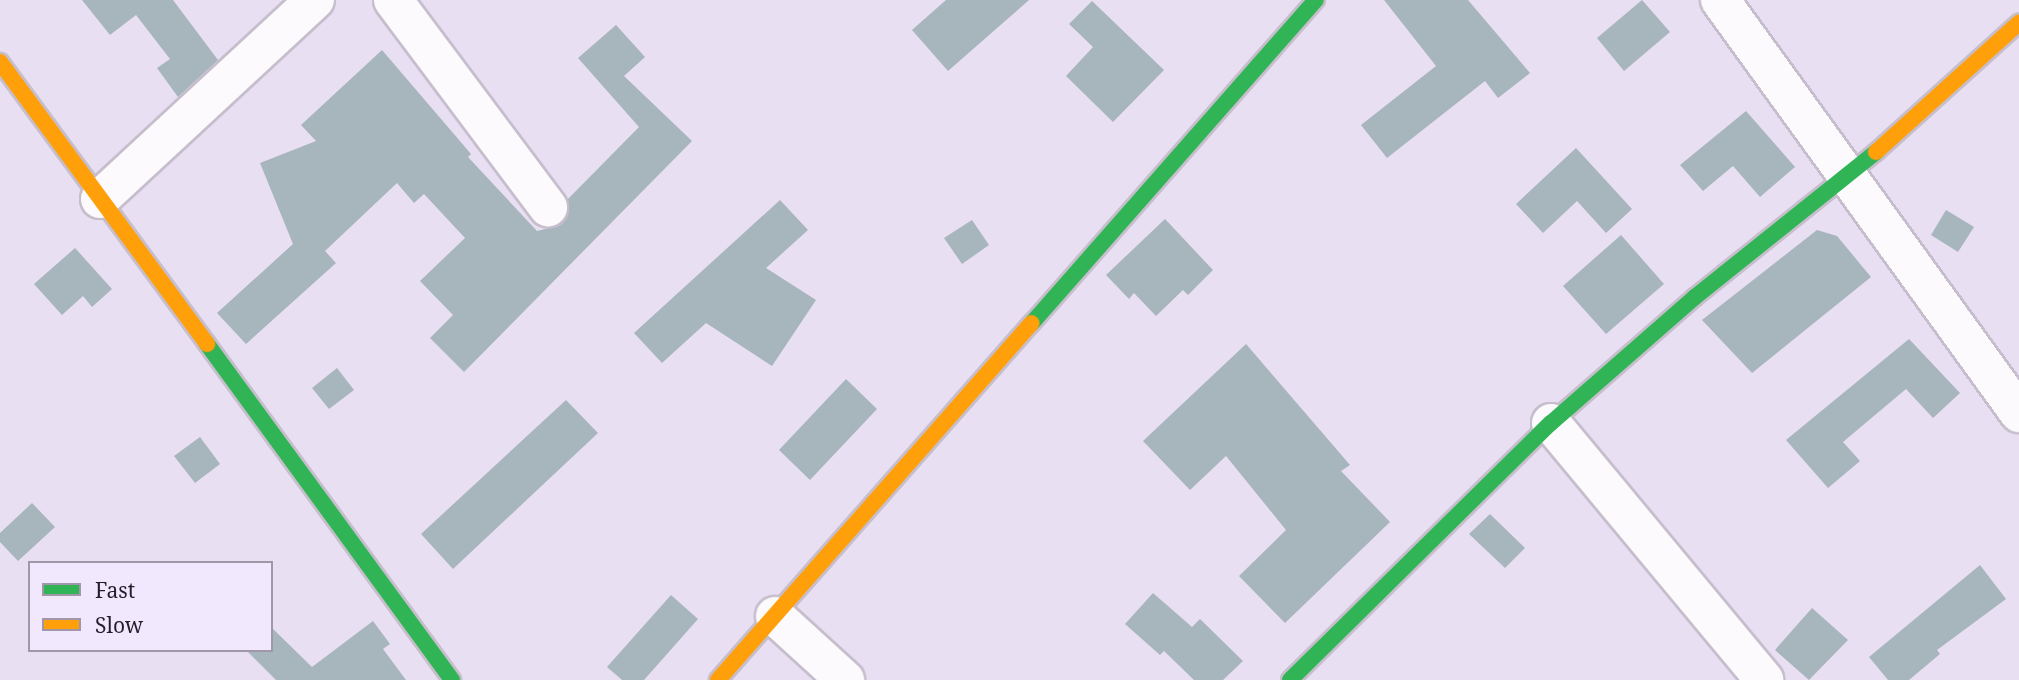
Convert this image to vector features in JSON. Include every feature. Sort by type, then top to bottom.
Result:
[{"type":"street","points":[[100,199],[315,0]]},
{"type":"street","points":[[393,0],[548,207]]},
{"type":"street","points":[[1720,0],[2019,413]]},
{"type":"street","points":[[718,680],[1304,5]]},
{"type":"street","points":[[1290,680],[1551,422],[1695,297],[1849,177],[2019,23]]},
{"type":"street","points":[[0,62],[452,680]]},
{"type":"street","points":[[1551,422],[1764,680]]},
{"type":"street","points":[[775,616],[845,680]]},
{"type":"building","points":[[82,0],[173,0],[218,60],[178,97],[157,68],[170,59],[136,15],[110,35]]},
{"type":"building","points":[[946,0],[1029,0],[948,71],[912,30]]},
{"type":"building","points":[[1384,0],[1468,0],[1530,73],[1498,98],[1485,81],[1387,158],[1361,125],[1436,66]]},
{"type":"building","points":[[1642,0],[1670,32],[1624,71],[1597,38]]},
{"type":"building","points":[[1092,1],[1164,70],[1113,122],[1066,76],[1093,47],[1069,24]]},
{"type":"building","points":[[616,25],[645,57],[624,76],[692,141],[464,372],[430,338],[453,315],[420,281],[465,238],[424,194],[414,203],[397,183],[325,251],[336,263],[246,344],[217,313],[293,244],[260,163],[316,141],[301,125],[382,50],[471,154],[468,157],[537,231],[561,225],[568,215],[568,199],[639,127],[578,58]]},
{"type":"building","points":[[1746,111],[1795,167],[1760,197],[1733,166],[1703,191],[1680,165]]},
{"type":"building","points":[[1576,148],[1632,209],[1606,233],[1577,201],[1543,233],[1516,204]]},
{"type":"building","points":[[780,200],[808,230],[766,268],[816,300],[772,366],[706,323],[662,363],[634,333]]},
{"type":"building","points":[[1946,210],[1974,227],[1958,252],[1931,235]]},
{"type":"building","points":[[1165,219],[1213,270],[1188,295],[1183,290],[1156,316],[1134,293],[1129,299],[1106,275]]},
{"type":"building","points":[[972,220],[989,245],[962,264],[944,238]]},
{"type":"building","points":[[1817,230],[1837,236],[1871,277],[1752,373],[1702,320]]},
{"type":"building","points":[[1621,235],[1664,284],[1606,334],[1563,286]]},
{"type":"building","points":[[75,248],[112,289],[92,307],[83,296],[62,315],[34,284]]},
{"type":"building","points":[[1909,339],[1960,393],[1933,418],[1906,389],[1843,442],[1860,461],[1828,488],[1786,440]]},
{"type":"building","points":[[1246,344],[1350,465],[1341,471],[1390,522],[1285,623],[1239,576],[1286,530],[1226,456],[1190,490],[1143,441]]},
{"type":"building","points":[[337,368],[354,390],[329,409],[312,388]]},
{"type":"building","points":[[846,379],[877,409],[810,480],[779,450]]},
{"type":"building","points":[[566,400],[598,433],[453,569],[421,534]]},
{"type":"building","points":[[200,437],[220,464],[195,483],[174,456]]},
{"type":"building","points":[[32,503],[55,527],[18,561],[0,542],[0,533]]},
{"type":"building","points":[[1490,514],[1525,548],[1505,568],[1469,534]]},
{"type":"building","points":[[1980,565],[2006,599],[1937,650],[1940,654],[1909,680],[1888,680],[1869,657]]},
{"type":"building","points":[[1153,593],[1192,627],[1200,619],[1243,661],[1223,680],[1194,680],[1164,651],[1160,655],[1125,624]]},
{"type":"building","points":[[671,595],[698,619],[644,680],[622,680],[607,667]]},
{"type":"building","points":[[1812,608],[1848,640],[1809,680],[1775,650]]},
{"type":"building","points":[[373,621],[390,644],[383,649],[406,680],[276,680],[248,652],[273,652],[273,629],[312,667]]},
{"type":"traffic: fast","points":[[1032,323],[1316,0]]},
{"type":"traffic: fast","points":[[1290,680],[1551,423],[1695,297],[1876,152]]},
{"type":"traffic: fast","points":[[207,344],[452,680]]},
{"type":"traffic: slow","points":[[1876,152],[2019,23]]},
{"type":"traffic: slow","points":[[0,62],[207,344]]},
{"type":"traffic: slow","points":[[718,680],[1032,323]]}]
